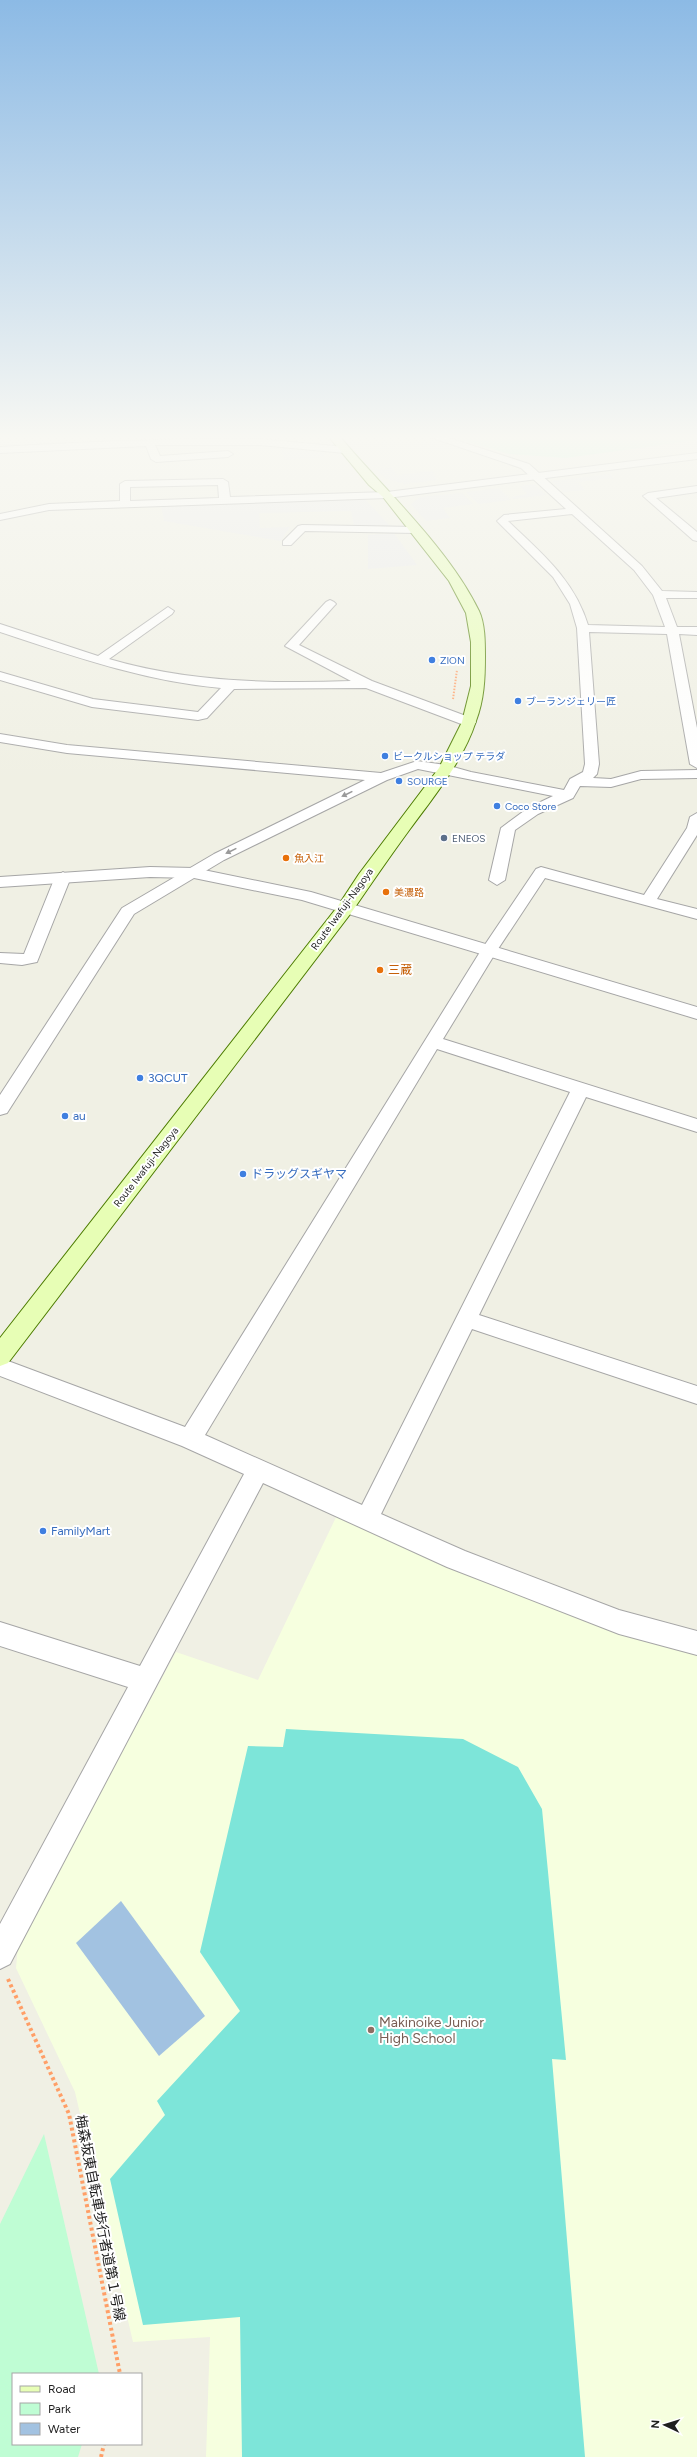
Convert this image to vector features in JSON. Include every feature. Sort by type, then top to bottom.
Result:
[{"type":"main road","name":"Route Iwafuji-Nagoya","points":[[0,1356],[345,909],[364,878],[446,769],[469,722],[478,686],[478,642],[474,613],[456,580],[433,552]]},
{"type":"street","points":[[497,880],[508,828],[533,811],[568,795],[575,782],[590,774],[592,764],[583,628],[576,604],[562,581],[533,552]]},
{"type":"street","points":[[619,552],[638,568],[659,594],[672,630],[697,764]]},
{"type":"street","points":[[659,594],[697,595]]},
{"type":"street","points":[[330,604],[292,646],[367,684],[450,717],[469,722]]},
{"type":"street","points":[[102,659],[168,611]]},
{"type":"street","points":[[0,617],[2,621],[0,622]]},
{"type":"street","points":[[0,628],[152,674],[231,685],[282,688],[367,684]]},
{"type":"street","points":[[583,628],[697,631]]},
{"type":"street","points":[[0,676],[92,704],[198,716],[202,715],[231,685]]},
{"type":"street","points":[[0,738],[67,749],[382,777]]},
{"type":"street","points":[[0,1109],[128,911],[219,857],[382,777],[418,765],[446,769],[568,795]]},
{"type":"street","points":[[575,782],[611,783],[641,775],[679,776],[697,774]]},
{"type":"street","points":[[648,901],[696,824]]},
{"type":"street","points":[[0,882],[150,872],[194,873],[305,896],[488,952],[697,1013]]},
{"type":"street","points":[[190,1439],[488,952],[541,872],[697,914]]},
{"type":"street","points":[[0,958],[22,960],[31,958],[63,877]]},
{"type":"street","points":[[433,1042],[697,1126]]},
{"type":"street","points":[[367,1519],[581,1088]]},
{"type":"street","points":[[466,1319],[697,1395]]},
{"type":"street","points":[[0,1367],[190,1439],[456,1559],[619,1622],[697,1643]]},
{"type":"street","points":[[3,1964],[146,1680],[258,1470]]},
{"type":"street","points":[[0,1634],[146,1680]]},
{"type":"path","points":[[450,717],[457,664]]},
{"type":"path","name":"梅森坂東自転車歩行者道第１号線","points":[[3,1964],[69,2114],[120,2373]]},
{"type":"path","points":[[101,2457],[104,2445]]},
{"type":"shaded area","points":[[368,552],[407,552],[417,565],[368,569]]},
{"type":"shaded area","name":"Makinoike Junior High School","points":[[339,1511],[697,1652],[697,2457],[206,2457],[210,2337],[133,2342],[75,2092],[16,1968],[18,1946],[176,1652],[258,1680]]},
{"type":"shaded area","points":[[286,1729],[463,1739],[518,1767],[542,1809],[566,2060],[552,2059],[585,2457],[242,2457],[240,2317],[143,2325],[110,2179],[165,2115],[157,2101],[240,2011],[200,1952],[248,1746],[283,1747]]},
{"type":"green space","points":[[44,2134],[99,2373],[12,2373],[12,2445],[82,2445],[78,2457],[0,2457],[0,2224]]},
{"type":"water","points":[[121,1901],[205,2016],[159,2056],[76,1943]]},
{"type":"place","name":"ZION","points":[[432,660]]},
{"type":"place","name":"ブーランジェリー匠","points":[[518,701]]},
{"type":"place","name":"ビークルショップ テラダ","points":[[385,756]]},
{"type":"place","name":"SOURGE","points":[[399,781]]},
{"type":"place","name":"Coco Store","points":[[497,806]]},
{"type":"place","name":"ENEOS","points":[[444,838]]},
{"type":"place","name":"魚入江","points":[[286,858]]},
{"type":"place","name":"美濃路","points":[[386,892]]},
{"type":"place","name":"三蔵","points":[[380,970]]},
{"type":"place","name":"3QCUT","points":[[140,1078]]},
{"type":"place","name":"au","points":[[65,1116]]},
{"type":"place","name":"ドラッグスギヤマ","points":[[243,1174]]},
{"type":"place","name":"FamilyMart","points":[[43,1531]]},
{"type":"place","name":"Makinoike Junior High School","points":[[371,2030]]}]
